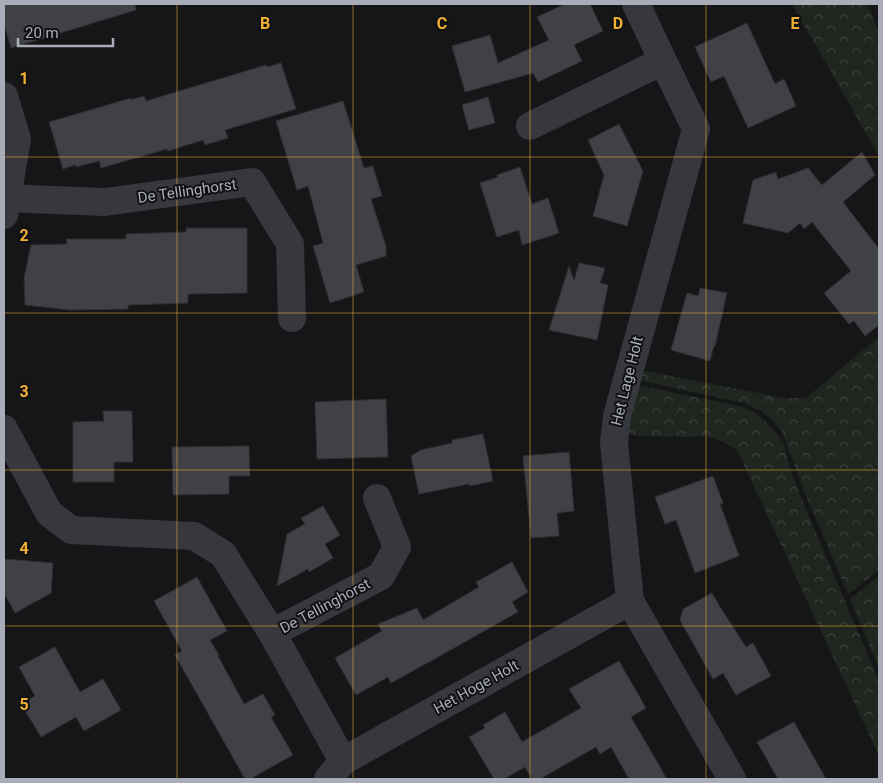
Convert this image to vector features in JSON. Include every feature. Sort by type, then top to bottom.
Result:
[{"type":"street","name":"Het Lage Holt","points":[[636,4],[696,129],[617,416],[614,443],[630,601],[732,779]]},
{"type":"street","points":[[530,126],[663,61]]},
{"type":"street","name":"De Tellinghorst","points":[[4,96],[17,139],[5,204],[105,202],[252,182],[290,244],[292,318]]},
{"type":"street","name":"De Tellinghorst","points":[[4,429],[49,512],[71,530],[194,536],[223,554],[272,633],[335,770]]},
{"type":"street","name":"De Tellinghorst","points":[[272,633],[381,576],[397,547],[377,498]]},
{"type":"street","name":"Het Hoge Holt","points":[[335,770],[630,601]]},
{"type":"green space","points":[[792,4],[867,4],[879,33],[879,156]]},
{"type":"green space","points":[[879,337],[879,570],[848,594],[804,491],[782,432],[771,419],[760,410],[744,403],[638,380],[640,370],[785,398],[806,398]]},
{"type":"green space","points":[[637,385],[743,407],[757,414],[784,443],[789,465],[799,493],[879,681],[879,756],[737,450],[707,436],[639,436],[625,433]]},
{"type":"green space","points":[[879,576],[879,669],[850,599]]},
{"type":"building","points":[[4,4],[135,4],[136,10],[11,48],[4,24]]},
{"type":"building","points":[[565,4],[590,4],[603,31],[574,45],[582,61],[538,82],[533,73],[465,92],[452,46],[490,35],[498,63],[549,40],[537,17]]},
{"type":"building","points":[[747,23],[775,84],[784,79],[796,106],[748,128],[724,76],[711,82],[695,47]]},
{"type":"building","points":[[281,63],[296,109],[225,130],[228,138],[205,145],[203,140],[101,168],[99,161],[63,169],[49,122],[131,98],[131,100],[144,96],[146,101],[266,65],[267,67]]},
{"type":"building","points":[[488,97],[495,123],[469,130],[462,105]]},
{"type":"building","points":[[343,101],[364,168],[373,166],[382,196],[371,199],[386,246],[386,256],[356,265],[364,292],[330,303],[313,246],[323,243],[308,186],[297,190],[276,121]]},
{"type":"building","points":[[619,124],[643,171],[627,226],[593,216],[604,175],[588,140]]},
{"type":"building","points":[[862,152],[875,175],[843,202],[879,249],[879,325],[865,336],[854,321],[849,324],[824,293],[851,271],[812,222],[804,229],[800,223],[788,233],[743,223],[753,180],[776,172],[778,179],[808,168],[822,185]]},
{"type":"building","points":[[520,167],[532,204],[548,198],[559,233],[522,245],[519,230],[497,237],[480,183]]},
{"type":"building","points":[[186,228],[247,228],[247,293],[188,294],[188,303],[128,305],[128,309],[70,310],[25,305],[24,278],[31,245],[67,244],[66,239],[126,239],[126,234],[186,232]]},
{"type":"building","points":[[579,263],[605,268],[600,283],[608,285],[597,340],[549,330],[569,266],[574,281]]},
{"type":"building","points":[[700,288],[727,293],[710,361],[671,350],[687,293],[698,296]]},
{"type":"building","points":[[386,399],[388,457],[317,459],[315,402]]},
{"type":"building","points":[[103,411],[132,411],[133,462],[114,462],[114,482],[73,482],[73,422],[104,421]]},
{"type":"building","points":[[483,434],[493,481],[419,494],[411,456],[421,450],[452,443],[452,440]]},
{"type":"building","points":[[249,446],[250,476],[229,476],[229,494],[173,495],[172,447]]},
{"type":"building","points":[[569,452],[574,511],[557,513],[559,536],[531,538],[523,456]]},
{"type":"building","points":[[713,476],[723,503],[720,504],[739,556],[695,573],[676,520],[665,524],[655,497]]},
{"type":"building","points":[[323,506],[340,535],[325,544],[333,558],[309,572],[308,569],[277,586],[287,534],[305,524],[301,518]]},
{"type":"building","points":[[4,559],[53,563],[51,593],[15,613],[4,593]]},
{"type":"building","points":[[512,562],[528,592],[512,602],[518,612],[391,683],[388,677],[356,695],[335,658],[382,631],[378,624],[417,608],[423,620],[479,587],[476,582]]},
{"type":"building","points":[[197,577],[227,631],[210,640],[218,656],[244,704],[263,694],[275,715],[271,717],[293,755],[250,779],[245,779],[175,655],[182,651],[154,601]]},
{"type":"building","points":[[712,593],[746,647],[753,643],[771,676],[736,695],[723,673],[713,679],[680,620],[683,609]]},
{"type":"building","points":[[55,647],[80,692],[103,679],[121,710],[84,731],[76,717],[41,737],[21,704],[35,696],[19,667]]},
{"type":"building","points":[[619,661],[646,708],[631,717],[667,779],[629,779],[611,747],[600,754],[596,747],[540,779],[532,779],[525,767],[504,779],[494,779],[469,737],[485,728],[483,725],[505,712],[522,742],[581,708],[569,689]]},
{"type":"building","points":[[794,722],[826,779],[778,779],[757,742]]}]
